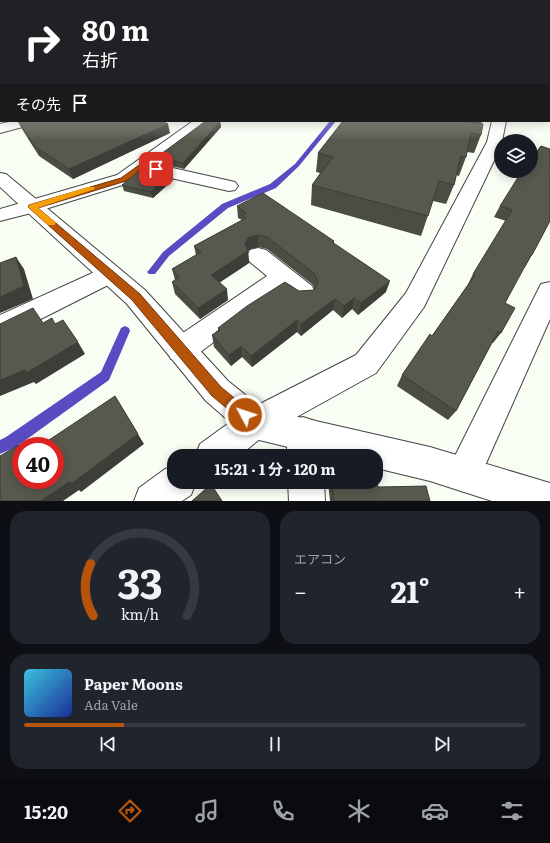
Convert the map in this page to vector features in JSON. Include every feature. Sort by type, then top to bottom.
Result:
[{"type":"street","points":[[0,129],[25,122]]},
{"type":"street","points":[[0,215],[32,207],[123,179],[198,124],[203,122]]},
{"type":"street","points":[[221,449],[255,423],[366,364],[416,300],[491,133]]},
{"type":"street","points":[[142,166],[229,186]]},
{"type":"street","points":[[0,178],[136,297],[217,391],[255,423],[304,445],[355,447],[430,464],[550,501]]},
{"type":"street","points":[[258,256],[303,293]]},
{"type":"street","points":[[0,326],[110,274]]},
{"type":"street","points":[[181,350],[284,277]]},
{"type":"street","points":[[464,474],[550,291]]},
{"type":"street","points":[[152,501],[168,489]]},
{"type":"street","points":[[306,489],[307,501]]},
{"type":"building","points":[[19,122],[164,122],[168,124],[69,169],[34,146]]},
{"type":"building","points":[[220,122],[183,163],[157,157],[203,123]]},
{"type":"building","points":[[342,122],[470,122],[483,124],[481,135],[471,133],[466,157],[461,156],[454,185],[439,181],[428,216],[312,185],[333,157],[318,153]]},
{"type":"building","points":[[541,146],[550,149],[550,221],[505,303],[515,308],[501,333],[498,331],[456,411],[402,375],[430,334],[432,336],[475,275],[473,274],[512,210],[500,206],[518,178],[538,178],[538,150]]},
{"type":"building","points":[[143,167],[171,174],[151,192],[122,185]]},
{"type":"building","points":[[263,193],[390,281],[361,303],[354,298],[344,306],[335,299],[301,324],[297,320],[251,356],[241,346],[229,355],[212,335],[220,330],[218,328],[247,306],[285,282],[299,291],[314,290],[318,282],[314,273],[267,237],[258,235],[249,237],[245,243],[248,251],[211,275],[227,289],[198,308],[172,282],[179,277],[172,269],[201,252],[194,246],[246,218],[242,215],[246,213],[237,206]]},
{"type":"building","points":[[16,257],[24,286],[0,297],[0,263]]},
{"type":"building","points":[[33,308],[43,323],[52,318],[55,324],[63,320],[78,342],[26,373],[25,370],[0,380],[0,324]]},
{"type":"building","points":[[115,396],[138,434],[71,484],[70,481],[64,485],[64,437],[54,437]]},
{"type":"building","points":[[12,449],[12,489],[58,489],[40,501],[0,501],[0,456]]},
{"type":"building","points":[[426,486],[430,501],[334,501],[333,489],[383,489],[383,487]]},
{"type":"building","points":[[205,489],[214,489],[222,501],[192,501]]},
{"type":"waterway","points":[[152,272],[166,254],[225,206],[273,186],[297,165],[332,122]]},
{"type":"waterway","points":[[0,447],[11,442],[105,376],[125,331]]},
{"type":"slow traffic","points":[[51,223],[32,207],[91,189]]},
{"type":"route","points":[[156,169],[142,166],[123,179],[32,207],[136,297],[217,391],[245,415]]}]
